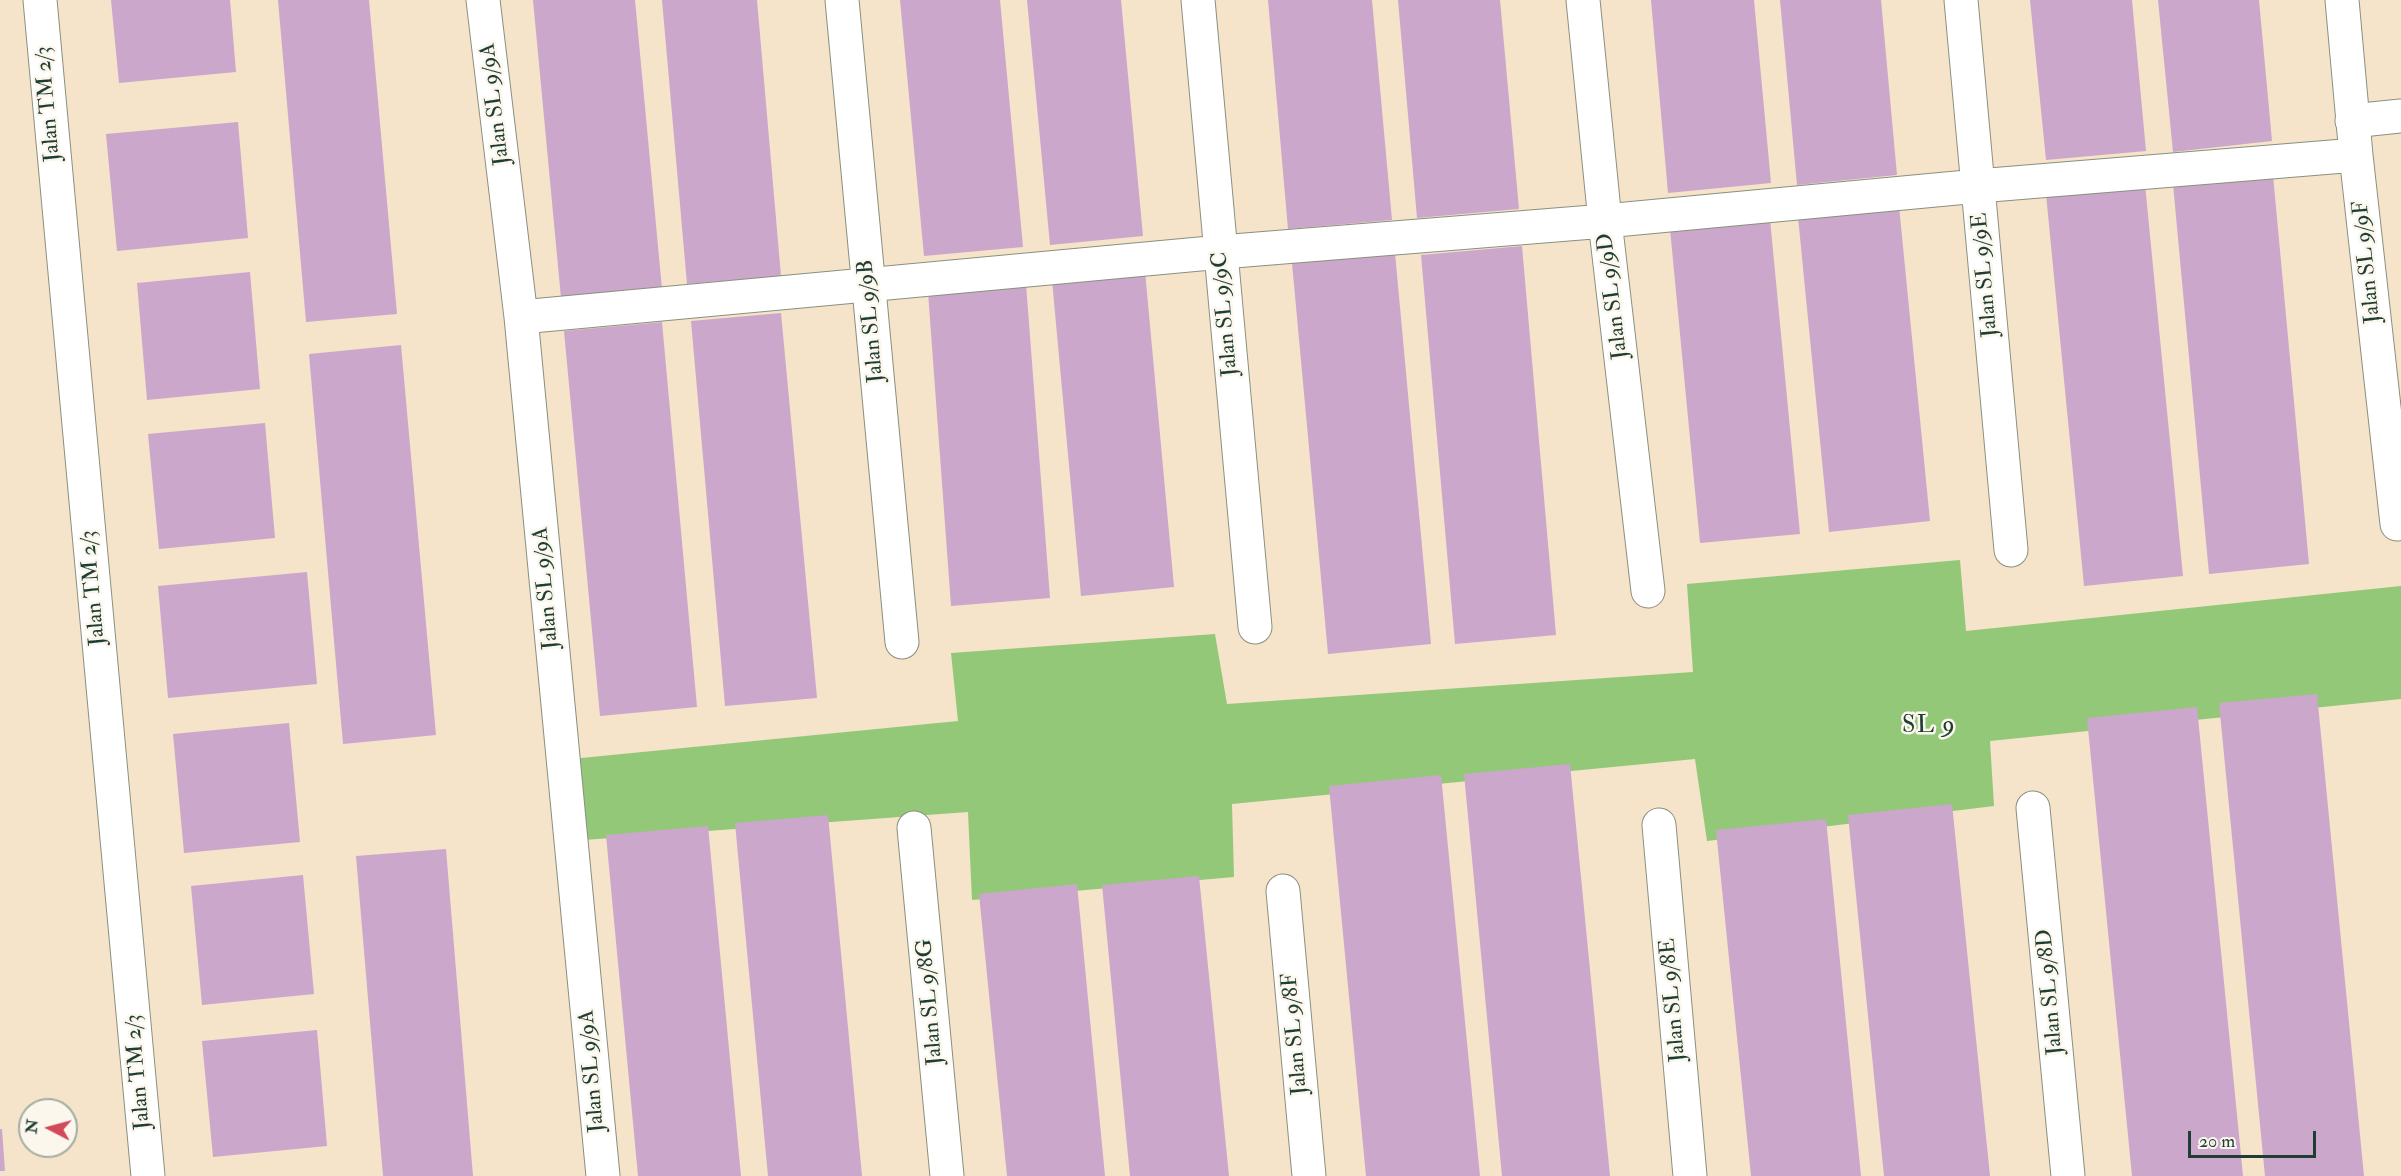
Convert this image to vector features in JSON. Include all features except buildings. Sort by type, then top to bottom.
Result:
[{"type":"street","name":"Jalan TM 2/3","points":[[40,0],[148,1176]]},
{"type":"street","name":"Jalan SL 9/9A","points":[[483,0],[521,316],[603,1176]]},
{"type":"street","name":"Jalan SL 9/9B","points":[[842,0],[902,642]]},
{"type":"street","name":"Jalan SL 9/9C","points":[[1198,0],[1255,627]]},
{"type":"street","name":"Jalan SL 9/9D","points":[[1583,0],[1605,221],[1648,591]]},
{"type":"street","name":"Jalan SL 9/9E","points":[[1961,0],[2011,550]]},
{"type":"street","name":"Jalan SL 9/9F","points":[[2342,0],[2352,121],[2397,524]]},
{"type":"street","points":[[2352,121],[2401,116]]},
{"type":"street","points":[[521,316],[1221,252],[1605,221],[2356,154]]},
{"type":"street","name":"Jalan SL 9/8D","points":[[2033,808],[2068,1176]]},
{"type":"street","name":"Jalan SL 9/8E","points":[[1659,825],[1690,1176]]},
{"type":"street","name":"Jalan SL 9/8G","points":[[914,828],[947,1176]]},
{"type":"street","name":"Jalan SL 9/8F","points":[[1283,891],[1308,1176]]},
{"type":"green space","points":[[1960,560],[1966,631],[2401,586],[2401,699],[1990,741],[1994,806],[1707,841],[1695,759],[1232,804],[1234,877],[972,900],[968,812],[570,841],[571,759],[958,721],[951,653],[1215,634],[1227,704],[1693,672],[1687,584]]},
{"type":"district","name":"SL 9","points":[[1929,727]]}]
